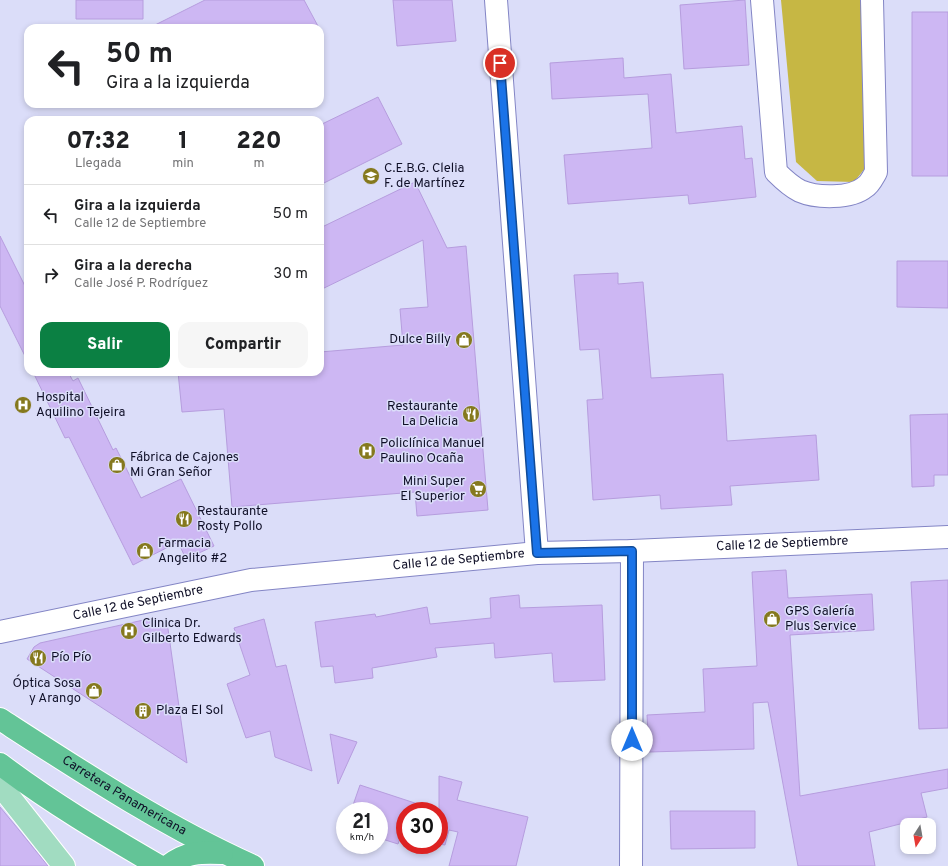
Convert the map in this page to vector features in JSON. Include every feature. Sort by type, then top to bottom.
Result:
[{"type":"highway","name":"Carretera Panamericana","points":[[0,719],[107,788],[223,853],[253,866]]},
{"type":"highway","points":[[0,764],[24,782],[93,828],[158,866]]},
{"type":"highway","points":[[168,866],[184,856],[193,853],[223,853]]},
{"type":"main road","points":[[0,786],[64,866]]},
{"type":"street","points":[[496,0],[537,553]]},
{"type":"street","points":[[762,0],[776,172],[782,179],[807,194],[829,195],[851,194],[860,191],[866,187],[876,172],[872,0]]},
{"type":"street","name":"Calle 12 de Septiembre","points":[[0,632],[251,580],[537,553],[632,551],[948,537]]},
{"type":"street","points":[[631,866],[632,551]]},
{"type":"shaded area","points":[[781,0],[863,0],[866,167],[854,182],[817,181],[796,162]]},
{"type":"building","points":[[76,0],[143,0],[143,19],[76,19]]},
{"type":"building","points":[[205,0],[304,0],[317,24],[157,24]]},
{"type":"building","points":[[393,0],[452,0],[456,41],[397,46]]},
{"type":"building","points":[[745,0],[749,65],[684,69],[680,5]]},
{"type":"building","points":[[912,12],[948,12],[948,176],[912,176]]},
{"type":"building","points":[[623,58],[624,78],[671,74],[676,133],[742,126],[745,159],[752,158],[756,197],[689,204],[688,195],[568,204],[564,155],[652,148],[648,94],[552,99],[550,63]]},
{"type":"building","points":[[378,97],[402,144],[324,183],[324,123]]},
{"type":"building","points":[[415,182],[447,248],[466,246],[488,510],[417,516],[415,492],[232,507],[224,409],[182,412],[178,376],[324,376],[324,352],[403,345],[400,309],[428,307],[423,240],[324,288],[324,226]]},
{"type":"building","points":[[0,236],[24,284],[24,354],[0,306]]},
{"type":"building","points":[[897,261],[948,261],[948,308],[897,307]]},
{"type":"building","points":[[618,273],[618,284],[643,282],[651,378],[723,374],[727,441],[816,435],[819,480],[730,486],[732,505],[661,509],[660,495],[593,500],[587,400],[603,399],[599,349],[580,350],[574,275]]},
{"type":"building","points":[[35,376],[70,376],[73,381],[78,378],[113,450],[116,448],[141,498],[181,479],[214,546],[186,559],[178,542],[133,565],[69,437],[65,438]]},
{"type":"building","points":[[948,414],[948,475],[934,475],[934,486],[912,487],[910,415]]},
{"type":"building","points":[[786,570],[788,598],[872,594],[874,630],[790,635],[800,796],[948,769],[948,788],[921,793],[927,817],[900,818],[900,824],[869,832],[875,866],[798,866],[768,702],[753,703],[754,749],[649,752],[647,715],[705,712],[703,669],[757,666],[752,572]]},
{"type":"building","points":[[948,580],[948,728],[919,729],[911,582]]},
{"type":"building","points":[[519,595],[520,608],[602,605],[605,680],[554,682],[552,653],[495,658],[494,643],[435,648],[437,657],[372,668],[373,678],[335,683],[333,666],[321,667],[315,622],[375,614],[376,617],[427,607],[430,624],[491,618],[490,598]]},
{"type":"building","name":"Plaza El Sol","points":[[148,619],[166,625],[168,629],[187,763],[27,659],[34,647],[40,643]]},
{"type":"building","points":[[264,619],[276,667],[286,665],[312,771],[275,757],[270,731],[246,738],[227,684],[250,675],[234,628]]},
{"type":"building","points":[[330,734],[357,742],[338,784]]},
{"type":"building","points":[[439,776],[462,782],[457,800],[528,817],[516,866],[449,866],[458,832],[449,830],[448,834],[448,802],[439,802]]},
{"type":"building","points":[[360,785],[412,802],[396,802],[396,843],[388,841],[388,802],[354,802]]},
{"type":"building","points":[[0,807],[19,830],[48,866],[0,866]]},
{"type":"building","points":[[670,811],[755,811],[755,848],[671,849]]},
{"type":"place","name":"C.E.B.G. Clelia F. de Martínez","points":[[371,176]]},
{"type":"place","name":"Dulce Billy","points":[[464,340]]},
{"type":"place","name":"Hospital Aquilino Tejeira","points":[[23,405]]},
{"type":"place","name":"Restaurante La Delicia","points":[[471,414]]},
{"type":"place","name":"Policlínica Manuel Paulino Ocaña","points":[[367,451]]},
{"type":"place","name":"Fábrica de Cajones Mi Gran Señor","points":[[117,465]]},
{"type":"place","name":"Mini Super El Superior","points":[[478,489]]},
{"type":"place","name":"Restaurante Rosty Pollo","points":[[184,519]]},
{"type":"place","name":"Farmacia Angelito #2","points":[[145,551]]},
{"type":"place","name":"GPS Galería Plus Service","points":[[772,619]]},
{"type":"place","name":"Clinica Dr. Gilberto Edwards","points":[[129,631]]},
{"type":"place","name":"Pío Pío","points":[[38,658]]},
{"type":"place","name":"Óptica Sosa y Arango","points":[[94,691]]},
{"type":"place","name":"Plaza El Sol","points":[[143,711]]},
{"type":"route","points":[[500,63],[537,553],[632,551],[632,740]]}]
